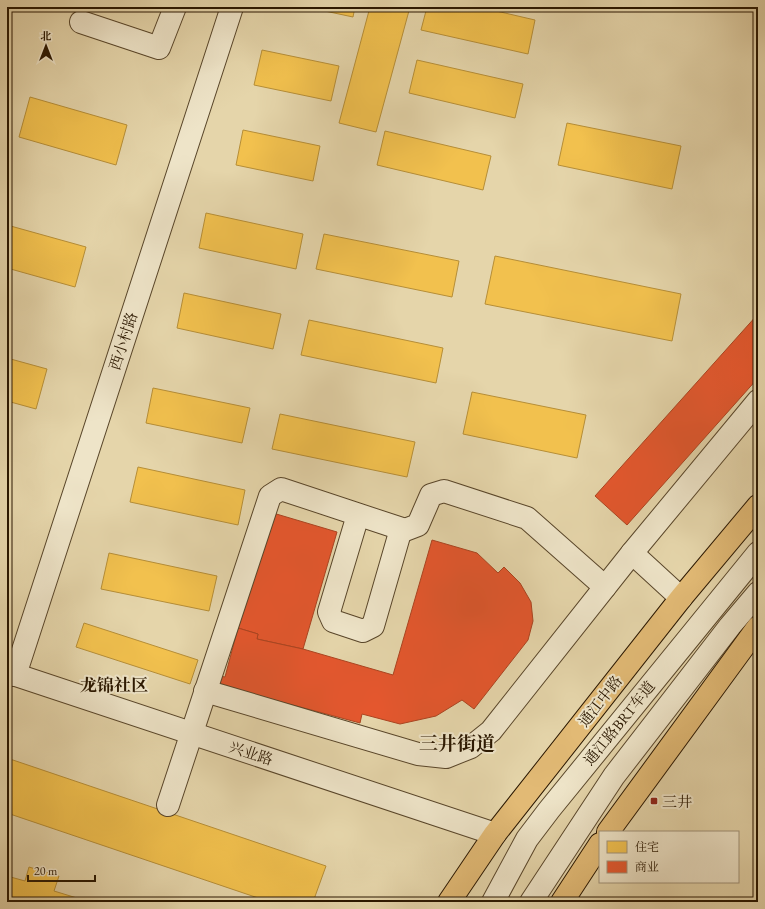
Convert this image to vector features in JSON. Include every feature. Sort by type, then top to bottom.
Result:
[{"type":"main road","name":"通江中路","points":[[449,902],[495,834],[681,598],[758,506]]},
{"type":"main road","points":[[609,831],[755,637]]},
{"type":"main road","points":[[562,902],[599,846]]},
{"type":"street","points":[[81,22],[159,48],[175,7]]},
{"type":"street","name":"西小村路","points":[[11,674],[232,7]]},
{"type":"street","points":[[206,691],[418,754],[446,757],[471,747],[492,731],[632,553],[758,401]]},
{"type":"street","points":[[168,805],[270,496],[281,489],[405,530],[418,525],[431,495],[444,491],[527,518],[605,587]]},
{"type":"street","points":[[358,514],[329,612],[333,621],[364,631],[373,626],[401,529]]},
{"type":"street","points":[[632,553],[681,598]]},
{"type":"street","name":"通江路BRT车道","points":[[493,902],[527,840],[549,810],[758,553]]},
{"type":"street","name":"通江路BRT车道","points":[[531,902],[614,776],[730,626],[758,593]]},
{"type":"street","name":"兴业路","points":[[11,674],[495,834]]},
{"type":"building: 住宅","points":[[306,7],[355,7],[353,17]]},
{"type":"building: 住宅","points":[[370,7],[410,7],[376,132],[339,123]]},
{"type":"building: 住宅","points":[[427,7],[479,7],[535,20],[528,54],[421,30]]},
{"type":"building: 住宅","points":[[262,50],[339,66],[331,101],[254,85]]},
{"type":"building: 住宅","points":[[417,60],[523,84],[515,118],[409,93]]},
{"type":"building: 住宅","points":[[30,97],[127,125],[116,165],[19,137]]},
{"type":"building: 住宅","points":[[567,123],[681,146],[672,189],[558,165]]},
{"type":"building: 住宅","points":[[243,130],[320,146],[313,181],[236,165]]},
{"type":"building: 住宅","points":[[385,131],[491,156],[483,190],[377,165]]},
{"type":"building: 住宅","points":[[206,213],[303,234],[296,269],[199,248]]},
{"type":"building: 住宅","points":[[7,225],[86,247],[75,287],[7,268]]},
{"type":"building: 住宅","points":[[324,234],[459,261],[452,297],[316,269]]},
{"type":"building: 住宅","points":[[495,256],[681,294],[672,341],[485,304]]},
{"type":"building: 住宅","points":[[184,293],[281,314],[273,349],[177,328]]},
{"type":"building: 住宅","points":[[309,320],[443,348],[436,383],[301,355]]},
{"type":"building: 住宅","points":[[7,358],[47,369],[36,409],[7,401]]},
{"type":"building: 住宅","points":[[153,388],[250,408],[242,443],[146,423]]},
{"type":"building: 住宅","points":[[472,392],[586,415],[577,458],[463,434]]},
{"type":"building: 住宅","points":[[280,414],[415,442],[407,477],[272,449]]},
{"type":"building: 住宅","points":[[138,467],[245,490],[238,525],[130,502]]},
{"type":"building: 住宅","points":[[109,553],[217,576],[209,611],[101,589]]},
{"type":"building: 住宅","points":[[84,623],[198,660],[190,684],[76,647]]},
{"type":"building: 住宅","points":[[7,758],[326,866],[313,902],[270,902],[7,813]]},
{"type":"building: 住宅","points":[[29,867],[59,876],[54,891],[90,902],[7,902],[7,876],[25,881]]},
{"type":"building: 商业","points":[[758,314],[758,378],[627,525],[595,496]]},
{"type":"building: 商业","points":[[273,513],[337,532],[303,649],[257,639],[258,634],[238,628]]},
{"type":"building: 商业","points":[[432,540],[477,553],[498,573],[504,567],[520,583],[531,602],[533,621],[528,640],[474,709],[462,700],[436,716],[400,724],[362,714],[360,723],[218,685],[220,676],[225,677],[238,628],[258,634],[257,639],[303,649],[393,675]]},
{"type":"place","name":"三井","points":[[654,801]]},
{"type":"district","name":"龙锦社区","points":[[114,685]]},
{"type":"district","name":"三井街道","points":[[457,743]]}]
